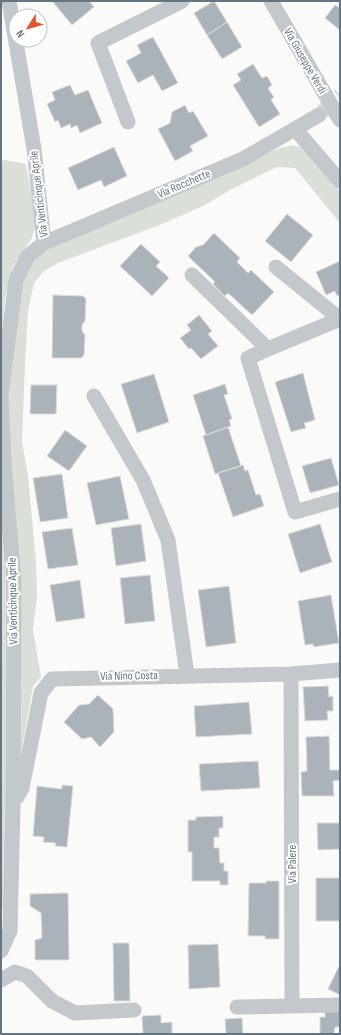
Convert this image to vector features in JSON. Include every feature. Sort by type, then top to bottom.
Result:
[{"type":"street","name":"Via Venticinque Aprile","points":[[1,951],[10,931],[13,806],[14,582],[4,462],[1,395],[16,280],[28,256],[44,243],[34,149],[9,1]]},
{"type":"street","points":[[128,122],[98,43],[182,1]]},
{"type":"street","name":"Via Giuseppe Verdi","points":[[271,1],[340,120]]},
{"type":"street","name":"Via Rocchette","points":[[44,243],[243,159],[319,115]]},
{"type":"street","points":[[294,129],[340,181]]},
{"type":"street","points":[[276,267],[340,319],[248,358],[295,512],[340,499]]},
{"type":"street","points":[[192,275],[268,349]]},
{"type":"street","points":[[94,396],[143,480],[168,540],[187,675]]},
{"type":"street","name":"Via Nino Costa","points":[[13,806],[22,788],[41,693],[52,679],[291,674],[340,670]]},
{"type":"street","name":"Via Palere","points":[[291,674],[292,1005]]},
{"type":"street","points":[[1,980],[15,972],[27,976],[52,1001],[75,1013],[134,1010]]},
{"type":"street","points":[[237,1007],[292,1005],[340,1006]]},
{"type":"shaded area","points":[[292,145],[303,148],[312,156],[340,192],[340,223],[295,168],[277,167],[232,189],[201,207],[157,226],[58,263],[44,271],[34,283],[28,310],[22,442],[28,476],[36,561],[37,597],[33,630],[41,677],[33,686],[17,776],[8,394],[19,283],[33,258],[54,243],[280,148]]},
{"type":"shaded area","points":[[6,160],[26,164],[36,224],[32,238],[13,267],[5,298],[1,339],[1,161]]},
{"type":"shaded area","points":[[1,501],[9,583],[7,908],[1,908]]},
{"type":"building","points":[[52,1],[89,1],[94,7],[72,25]]},
{"type":"building","points":[[214,1],[227,22],[207,35],[194,13]]},
{"type":"building","points":[[335,5],[340,8],[340,30],[325,18]]},
{"type":"building","points":[[227,22],[242,47],[222,59],[207,35]]},
{"type":"building","points":[[153,37],[178,83],[162,91],[153,75],[138,83],[126,61],[141,53],[137,45]]},
{"type":"building","points":[[253,64],[262,78],[267,76],[272,85],[268,88],[274,97],[271,100],[280,114],[259,127],[233,85],[241,80],[237,74]]},
{"type":"building","points":[[70,85],[75,95],[88,90],[102,123],[80,133],[77,125],[71,128],[70,124],[61,128],[58,120],[55,122],[47,104],[55,100],[52,92]]},
{"type":"building","points":[[185,105],[189,113],[193,111],[208,136],[190,146],[193,151],[175,161],[158,129],[170,123],[172,112]]},
{"type":"building","points":[[114,147],[127,176],[104,187],[101,180],[78,190],[68,168]]},
{"type":"building","points":[[287,214],[313,235],[291,262],[265,241]]},
{"type":"building","points":[[214,233],[240,258],[237,262],[248,273],[251,270],[274,292],[252,315],[228,293],[225,296],[213,284],[215,282],[188,256],[196,247],[203,245]]},
{"type":"building","points":[[141,244],[160,262],[156,266],[169,278],[152,296],[120,266]]},
{"type":"building","points":[[340,261],[340,295],[337,296],[335,291],[326,295],[316,272]]},
{"type":"building","points":[[53,295],[83,296],[86,299],[85,321],[82,325],[82,331],[85,335],[84,355],[81,358],[52,358]]},
{"type":"building","points":[[199,315],[212,331],[208,334],[218,346],[201,359],[191,348],[189,349],[180,338],[191,330],[187,325]]},
{"type":"building","points":[[303,373],[315,420],[304,423],[306,428],[291,432],[275,382]]},
{"type":"building","points":[[154,374],[169,422],[137,433],[121,384]]},
{"type":"building","points":[[225,384],[228,394],[224,395],[232,419],[229,420],[231,426],[206,435],[193,395]]},
{"type":"building","points":[[31,385],[57,385],[56,414],[30,414]]},
{"type":"building","points":[[228,427],[241,466],[215,474],[203,436]]},
{"type":"building","points":[[65,430],[87,446],[69,471],[47,456]]},
{"type":"building","points":[[331,458],[339,485],[310,493],[302,466]]},
{"type":"building","points":[[243,465],[245,471],[248,470],[256,495],[260,494],[264,506],[233,517],[218,473]]},
{"type":"building","points":[[62,474],[68,518],[40,522],[33,478]]},
{"type":"building","points":[[120,476],[129,519],[96,525],[87,483]]},
{"type":"building","points":[[141,524],[146,561],[116,566],[111,528]]},
{"type":"building","points":[[320,524],[332,562],[300,573],[288,534]]},
{"type":"building","points":[[72,528],[78,565],[48,569],[42,532]]},
{"type":"building","points":[[150,575],[155,621],[125,624],[120,578]]},
{"type":"building","points":[[80,580],[85,618],[56,622],[50,585]]},
{"type":"building","points":[[229,586],[236,643],[206,647],[198,590]]},
{"type":"building","points":[[331,595],[339,643],[314,647],[313,644],[305,645],[298,601]]},
{"type":"building","points":[[328,686],[329,697],[333,696],[333,711],[327,711],[328,720],[305,721],[303,687]]},
{"type":"building","points":[[98,695],[113,709],[114,732],[100,747],[91,737],[82,739],[64,722],[79,705],[89,704]]},
{"type":"building","points":[[249,702],[252,734],[196,737],[194,706]]},
{"type":"building","points":[[329,736],[330,770],[340,770],[340,780],[333,781],[334,796],[302,796],[301,772],[307,771],[306,737]]},
{"type":"building","points":[[258,761],[260,788],[201,791],[199,764]]},
{"type":"building","points":[[62,785],[73,786],[67,847],[55,846],[56,843],[43,842],[44,837],[33,836],[37,786],[62,789]]},
{"type":"building","points":[[223,816],[223,828],[219,828],[219,837],[214,837],[214,848],[219,848],[220,863],[224,863],[224,871],[228,871],[228,885],[220,885],[220,881],[192,881],[192,852],[188,852],[188,820],[196,820],[196,817]]},
{"type":"building","points":[[317,823],[340,823],[340,849],[318,850]]},
{"type":"building","points":[[316,878],[340,878],[340,921],[316,921]]},
{"type":"building","points":[[266,881],[279,881],[279,939],[265,939],[265,936],[248,936],[249,883],[266,883]]},
{"type":"building","points":[[68,893],[69,960],[35,960],[35,940],[42,938],[41,913],[30,906],[30,894]]},
{"type":"building","points":[[113,943],[129,943],[130,1001],[114,1001]]},
{"type":"building","points":[[218,944],[220,987],[189,989],[188,945]]},
{"type":"building","points":[[340,966],[340,995],[328,989]]},
{"type":"building","points":[[325,1011],[340,1011],[340,1024],[339,1027],[335,1027],[334,1034],[320,1034],[320,1017],[325,1017]]},
{"type":"building","points":[[161,1015],[161,1023],[172,1022],[172,1034],[143,1034],[142,1016]]},
{"type":"building","points":[[242,1018],[243,1034],[226,1034],[225,1019]]},
{"type":"tunnel","points":[[322,112],[340,95]]}]
